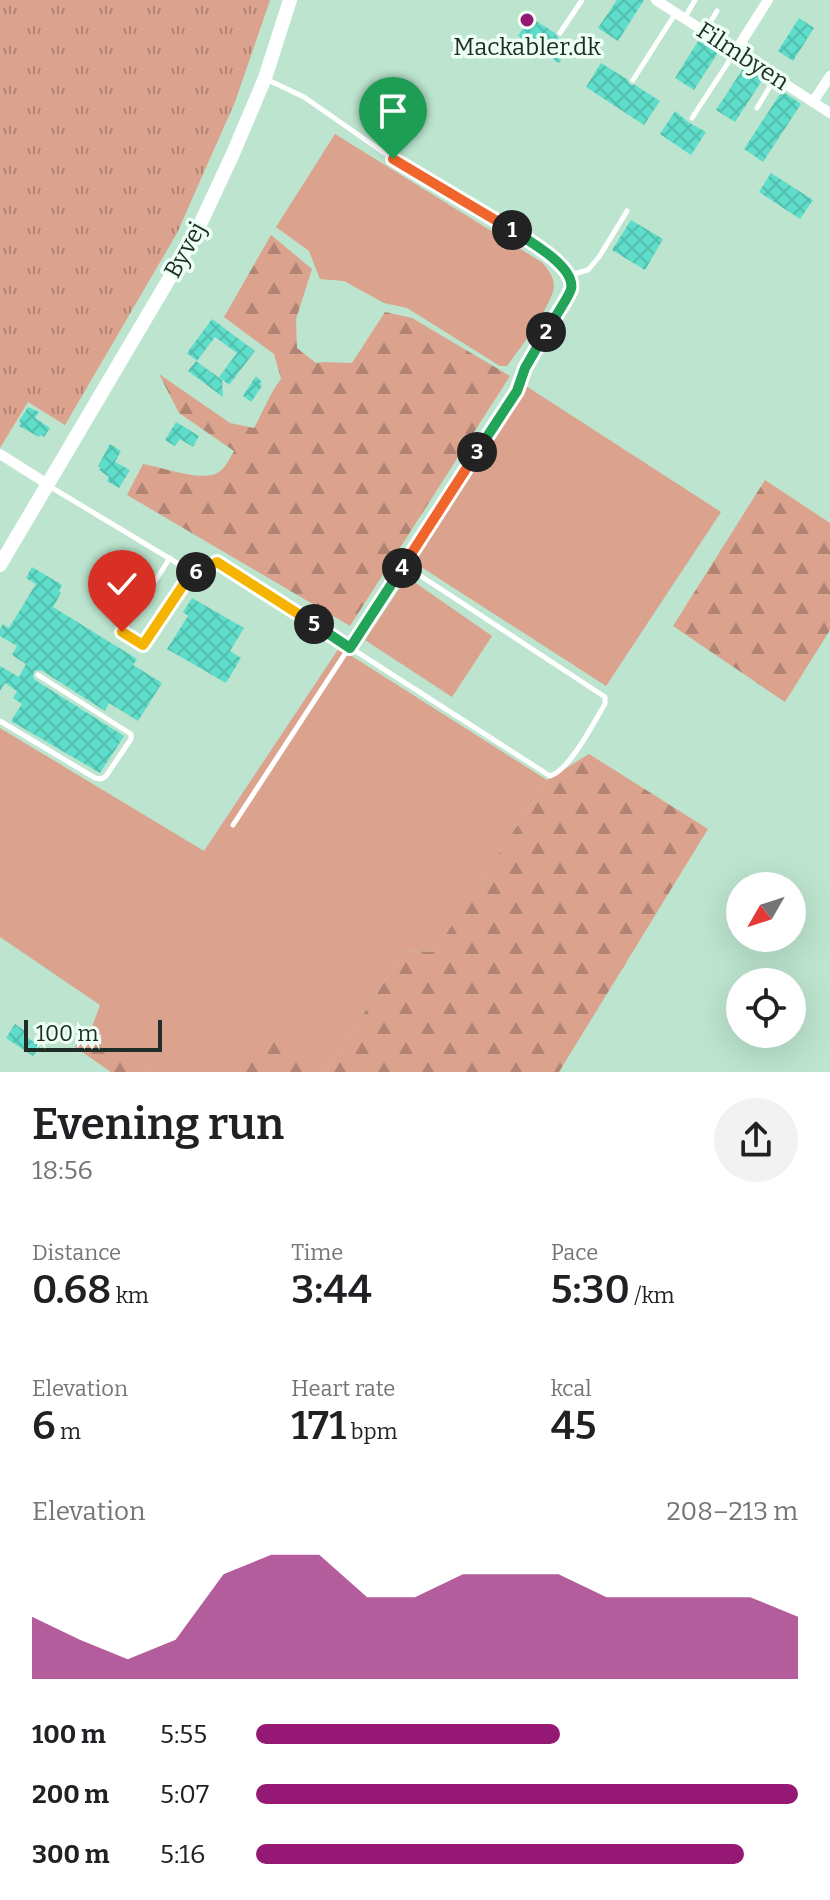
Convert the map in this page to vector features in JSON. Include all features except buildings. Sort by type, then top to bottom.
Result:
[{"type":"street","name":"Byvej","points":[[0,565],[195,235],[265,78],[290,0]]},
{"type":"street","points":[[735,52],[768,0]]},
{"type":"street","name":"Filmbyen","points":[[663,2],[830,113]]},
{"type":"street","points":[[813,102],[830,76]]},
{"type":"street","points":[[0,454],[49,485]]},
{"type":"lane","points":[[560,33],[582,0]]},
{"type":"lane","points":[[633,80],[695,0]]},
{"type":"lane","points":[[704,31],[717,11]]},
{"type":"lane","points":[[692,118],[735,52]]},
{"type":"lane","points":[[233,825],[517,391],[525,368],[571,288],[570,275],[561,265],[514,231],[393,159],[304,97],[265,78]]},
{"type":"lane","points":[[757,108],[776,78]]},
{"type":"lane","points":[[570,275],[588,270],[627,211]]},
{"type":"lane","points":[[49,485],[192,572],[201,572],[217,562],[550,776],[556,774],[580,746],[605,704],[605,697],[404,565]]},
{"type":"lane","points":[[170,558],[122,632],[143,645],[192,572]]},
{"type":"lane","points":[[0,721],[95,778],[106,776],[131,739],[131,734],[38,675]]},
{"type":"green space","points":[[0,0],[270,0],[235,102],[177,233],[65,425],[28,402],[0,448]]},
{"type":"green space","points":[[335,134],[543,263],[553,280],[552,294],[535,327],[507,366],[500,366],[407,308],[384,303],[344,281],[320,279],[309,251],[276,227]]},
{"type":"green space","points":[[271,235],[312,269],[296,319],[297,348],[316,363],[352,363],[385,312],[412,318],[510,376],[350,626],[127,495],[143,464],[193,475],[212,475],[224,468],[234,451],[179,413],[159,374],[230,423],[254,428],[281,379],[274,354],[224,317]]},
{"type":"green space","points":[[526,386],[721,512],[606,686],[412,561]]},
{"type":"green space","points":[[765,480],[830,523],[830,630],[785,702],[673,626]]},
{"type":"green space","points":[[407,577],[492,636],[452,697],[365,640]]},
{"type":"green space","points":[[339,648],[547,780],[434,952],[405,950],[326,1071],[262,1032],[236,1072],[154,1072],[91,1030],[100,1005],[0,937],[0,728],[204,851]]},
{"type":"green space","points":[[589,754],[708,829],[559,1072],[236,1072],[262,1031],[326,1071],[405,950],[434,952],[547,780]]},
{"type":"green space","points":[[91,1030],[154,1072],[111,1072],[75,1047]]},
{"type":"place","name":"Mackabler.dk","points":[[527,20]]},
{"type":"route","points":[[122,632],[143,645],[192,572],[201,572],[217,562],[350,648],[517,391],[525,368],[571,288],[570,275],[514,231],[393,159]]}]
